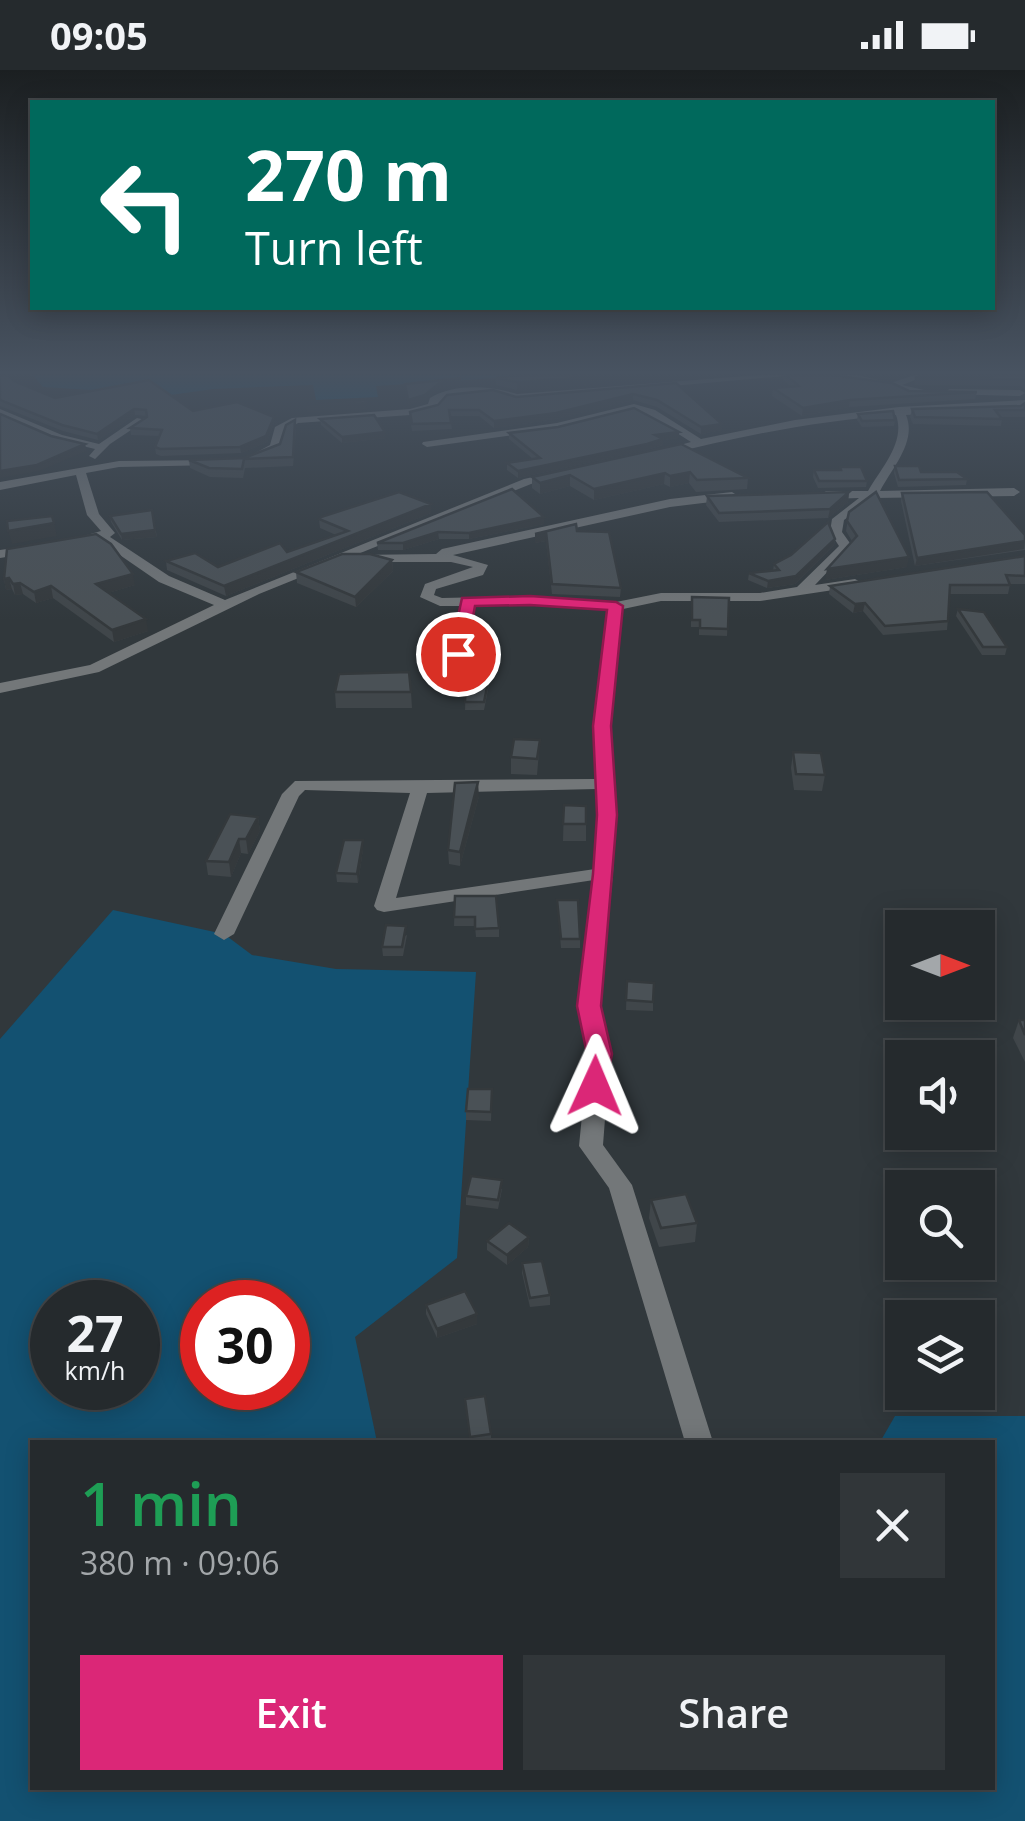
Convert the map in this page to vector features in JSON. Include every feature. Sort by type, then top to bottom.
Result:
[{"type":"street","points":[[95,457],[97,468]]},
{"type":"street","points":[[244,460],[252,457]]},
{"type":"street","points":[[800,591],[846,546],[836,532],[838,519],[872,494],[893,457]]},
{"type":"street","points":[[0,486],[148,462],[231,461]]},
{"type":"street","points":[[0,688],[94,669],[127,656],[224,604],[528,482],[579,470]]},
{"type":"street","points":[[0,554],[109,533],[93,515],[80,472]]},
{"type":"street","points":[[814,495],[1014,492]]},
{"type":"street","points":[[426,557],[707,496],[754,496]]},
{"type":"street","points":[[102,537],[164,579],[224,604]]},
{"type":"street","points":[[340,557],[426,557],[481,565],[478,572],[430,587],[427,597],[468,602],[530,600],[616,606],[661,597],[745,597],[879,579]]},
{"type":"street","points":[[453,681],[468,602]]},
{"type":"street","points":[[616,606],[602,726],[604,874],[589,1006],[599,1054],[591,1146],[620,1185],[698,1440]]},
{"type":"street","points":[[224,934],[291,794],[301,785],[420,788],[605,784]]},
{"type":"street","points":[[420,788],[384,906],[604,874]]},
{"type":"shaded area","points":[[113,910],[224,934],[252,955],[336,969],[476,972],[457,1258],[355,1337],[377,1440],[30,1440],[30,1790],[995,1790],[995,1440],[881,1440],[895,1416],[1025,1416],[1025,1821],[0,1821],[0,1039]]},
{"type":"building","points":[[0,457],[56,457],[37,465],[0,471]]},
{"type":"building","points":[[293,457],[244,459],[242,469],[209,468],[189,460]]},
{"type":"building","points":[[586,457],[518,471],[507,463]]},
{"type":"building","points":[[624,457],[706,457],[748,478],[697,480],[690,472],[670,476],[665,473],[594,489],[570,475],[540,483],[532,477]]},
{"type":"building","points":[[895,466],[919,466],[921,472],[957,472],[967,479],[899,480]]},
{"type":"building","points":[[840,467],[861,467],[867,481],[819,481],[814,470],[841,470]]},
{"type":"building","points":[[512,489],[544,517],[469,533],[438,532],[403,543],[377,543]]},
{"type":"building","points":[[399,492],[431,504],[224,586],[166,561],[195,553],[218,567],[280,543],[287,552],[348,531],[321,517]]},
{"type":"building","points":[[849,492],[830,509],[719,513],[707,496]]},
{"type":"building","points":[[876,492],[909,557],[827,569],[857,536],[847,521],[849,512]]},
{"type":"building","points":[[987,492],[1025,535],[1025,541],[917,558],[902,493]]},
{"type":"building","points":[[152,510],[155,530],[121,534],[110,516]]},
{"type":"building","points":[[52,516],[54,523],[8,531],[7,521]]},
{"type":"building","points":[[828,522],[835,539],[796,576],[768,581],[749,573],[779,570],[774,564],[791,555]]},
{"type":"building","points":[[576,524],[577,531],[609,532],[621,588],[552,584],[546,532],[535,534]]},
{"type":"building","points":[[96,534],[111,544],[133,574],[96,584],[146,619],[112,630],[51,586],[34,592],[4,579],[7,549]]},
{"type":"building","points":[[342,554],[370,554],[392,560],[355,597],[296,572]]},
{"type":"building","points":[[1025,556],[1025,576],[1006,575],[1010,585],[950,585],[948,621],[885,626],[865,603],[855,604],[830,586]]},
{"type":"building","points":[[692,597],[729,598],[728,629],[700,628],[700,620],[692,620]]},
{"type":"building","points":[[958,609],[984,612],[1007,647],[983,647]]},
{"type":"building","points":[[409,672],[411,692],[335,692],[339,674]]},
{"type":"building","points":[[489,677],[484,702],[465,702],[466,678]]},
{"type":"building","points":[[514,739],[540,740],[537,759],[511,757]]},
{"type":"building","points":[[793,752],[821,753],[825,775],[796,774]]},
{"type":"building","points":[[478,782],[460,852],[448,850],[455,783]]},
{"type":"building","points":[[564,805],[586,806],[586,824],[563,824]]},
{"type":"building","points":[[230,814],[258,817],[246,839],[239,839],[229,862],[206,861]]},
{"type":"building","points":[[344,840],[363,840],[357,874],[336,873]]},
{"type":"building","points":[[455,896],[496,896],[499,928],[475,929],[475,917],[454,917]]},
{"type":"building","points":[[557,900],[578,900],[580,939],[561,939]]},
{"type":"building","points":[[386,925],[406,926],[402,947],[382,947]]},
{"type":"building","points":[[627,981],[654,983],[653,1002],[626,1000]]},
{"type":"building","points":[[468,1089],[492,1089],[491,1112],[466,1111]]},
{"type":"building","points":[[471,1176],[502,1180],[498,1200],[466,1196]]},
{"type":"building","points":[[686,1194],[697,1223],[661,1228],[651,1200]]},
{"type":"building","points":[[509,1223],[529,1237],[507,1255],[487,1241]]},
{"type":"building","points":[[542,1261],[550,1295],[530,1298],[522,1263]]},
{"type":"building","points":[[465,1291],[477,1314],[437,1329],[426,1305]]},
{"type":"building","points":[[485,1396],[491,1434],[470,1437],[465,1399]]},
{"type":"route","points":[[458,654],[468,602],[530,600],[616,606],[602,726],[607,815],[604,874],[589,1006],[599,1054],[595,1086]]}]
